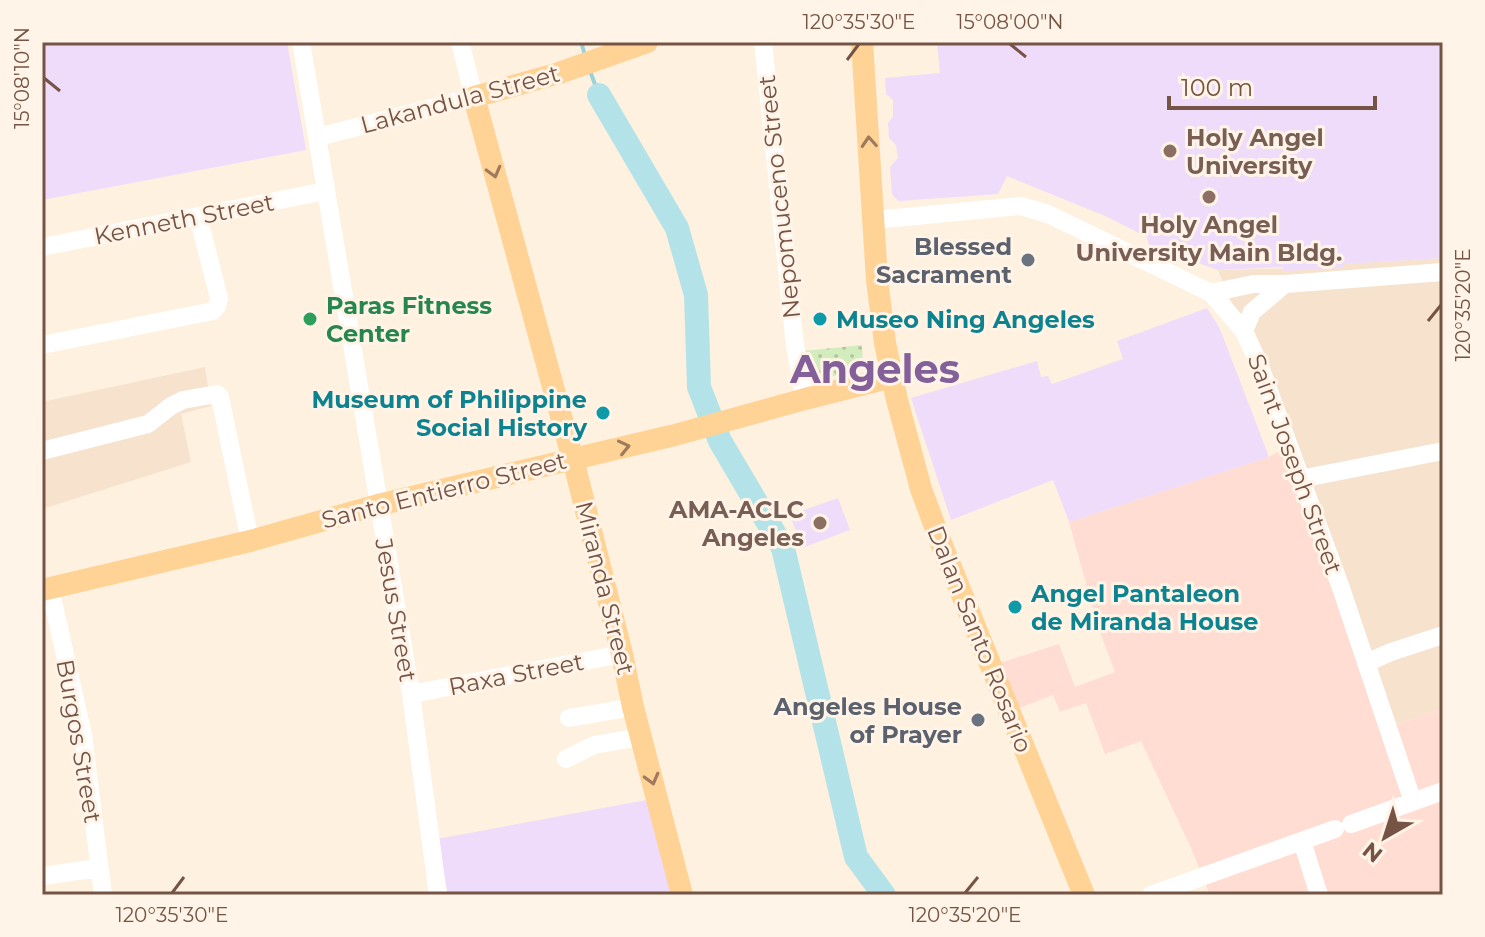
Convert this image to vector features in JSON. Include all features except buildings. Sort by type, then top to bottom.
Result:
[{"type":"main road","name":"Lakandula Street","points":[[474,97],[559,73],[647,42]]},
{"type":"main road","name":"Dalan Santo Rosario","points":[[862,42],[877,280],[885,343],[921,489],[1084,895]]},
{"type":"main road","name":"Miranda Street","points":[[474,97],[572,459],[682,895]]},
{"type":"main road","name":"Santo Entierro Street","points":[[46,589],[250,541],[378,505],[675,435],[892,377]]},
{"type":"street","name":"Jesus Street","points":[[301,42],[411,694],[438,895]]},
{"type":"street","points":[[460,42],[474,97]]},
{"type":"street","name":"Nepomuceno Street","points":[[763,42],[795,346],[805,399]]},
{"type":"street","name":"Lakandula Street","points":[[318,137],[474,97]]},
{"type":"street","name":"Kenneth Street","points":[[42,247],[326,191]]},
{"type":"street","name":"Saint Joseph Street","points":[[874,220],[1021,206],[1048,214],[1211,293],[1244,331],[1259,364],[1341,588],[1413,802]]},
{"type":"street","points":[[42,345],[213,311],[219,298],[198,216]]},
{"type":"street","points":[[1211,293],[1253,284],[1443,272]]},
{"type":"street","points":[[1244,331],[1252,312],[1285,284]]},
{"type":"street","points":[[42,451],[148,424],[183,400],[217,394],[250,541]]},
{"type":"street","points":[[1300,479],[1443,451]]},
{"type":"street","name":"Burgos Street","points":[[46,589],[83,735],[103,895]]},
{"type":"street","points":[[1366,663],[1443,635]]},
{"type":"street","name":"Raxa Street","points":[[411,694],[622,654]]},
{"type":"street","points":[[569,718],[633,707]]},
{"type":"street","points":[[566,759],[594,745],[641,737]]},
{"type":"street","points":[[1151,895],[1443,791]]},
{"type":"street","points":[[1302,841],[1319,895]]},
{"type":"street","points":[[42,876],[99,868]]},
{"type":"shaded area","points":[[42,42],[287,42],[306,150],[42,200]]},
{"type":"shaded area","name":"Holy Angel University","points":[[937,42],[1443,42],[1443,258],[1343,264],[1343,268],[1218,270],[1149,245],[1147,237],[1105,216],[1007,176],[998,194],[899,201],[892,193],[890,167],[898,158],[896,145],[889,138],[888,123],[893,117],[893,100],[886,94],[885,78],[940,73]]},
{"type":"shaded area","points":[[1443,258],[1443,709],[1388,727],[1247,339],[1218,270],[1343,267],[1342,264]]},
{"type":"shaded area","points":[[1207,308],[1220,329],[1269,457],[1069,522],[1053,480],[951,520],[911,398],[1037,361],[1041,377],[1048,376],[1052,384],[1123,359],[1117,341]]},
{"type":"shaded area","points":[[205,367],[211,406],[181,414],[191,462],[42,509],[42,402]]},
{"type":"shaded area","points":[[1285,448],[1389,727],[1443,709],[1443,895],[1210,895],[1141,741],[1105,754],[1086,703],[1060,712],[1053,695],[1014,710],[997,664],[1059,644],[1075,687],[1115,672],[1098,627],[1069,522],[1269,457]]},
{"type":"shaded area","name":"AMA-ACLC Angeles","points":[[838,498],[850,530],[802,548],[790,515]]},
{"type":"shaded area","points":[[657,798],[676,895],[448,895],[437,839]]},
{"type":"green space","points":[[862,345],[863,368],[808,383],[804,351]]},
{"type":"waterway","points":[[581,42],[585,55]]},
{"type":"waterway","points":[[590,71],[599,95]]},
{"type":"waterway","points":[[599,95],[677,228],[696,295],[699,387],[720,441],[783,548],[856,857],[884,895]]},
{"type":"place","name":"Holy Angel University","points":[[1170,151]]},
{"type":"place","name":"Holy Angel University Main Bldg.","points":[[1209,197]]},
{"type":"place","name":"Blessed Sacrament","points":[[1028,260]]},
{"type":"place","name":"Paras Fitness Center","points":[[310,319]]},
{"type":"place","name":"Museo Ning Angeles","points":[[820,319]]},
{"type":"place","name":"Museum of Philippine Social History","points":[[603,413]]},
{"type":"place","name":"AMA-ACLC Angeles","points":[[820,523]]},
{"type":"place","name":"Angel Pantaleon de Miranda House","points":[[1015,607]]},
{"type":"place","name":"Angeles House of Prayer","points":[[978,720]]},
{"type":"district","name":"Angeles","points":[[875,368]]}]
